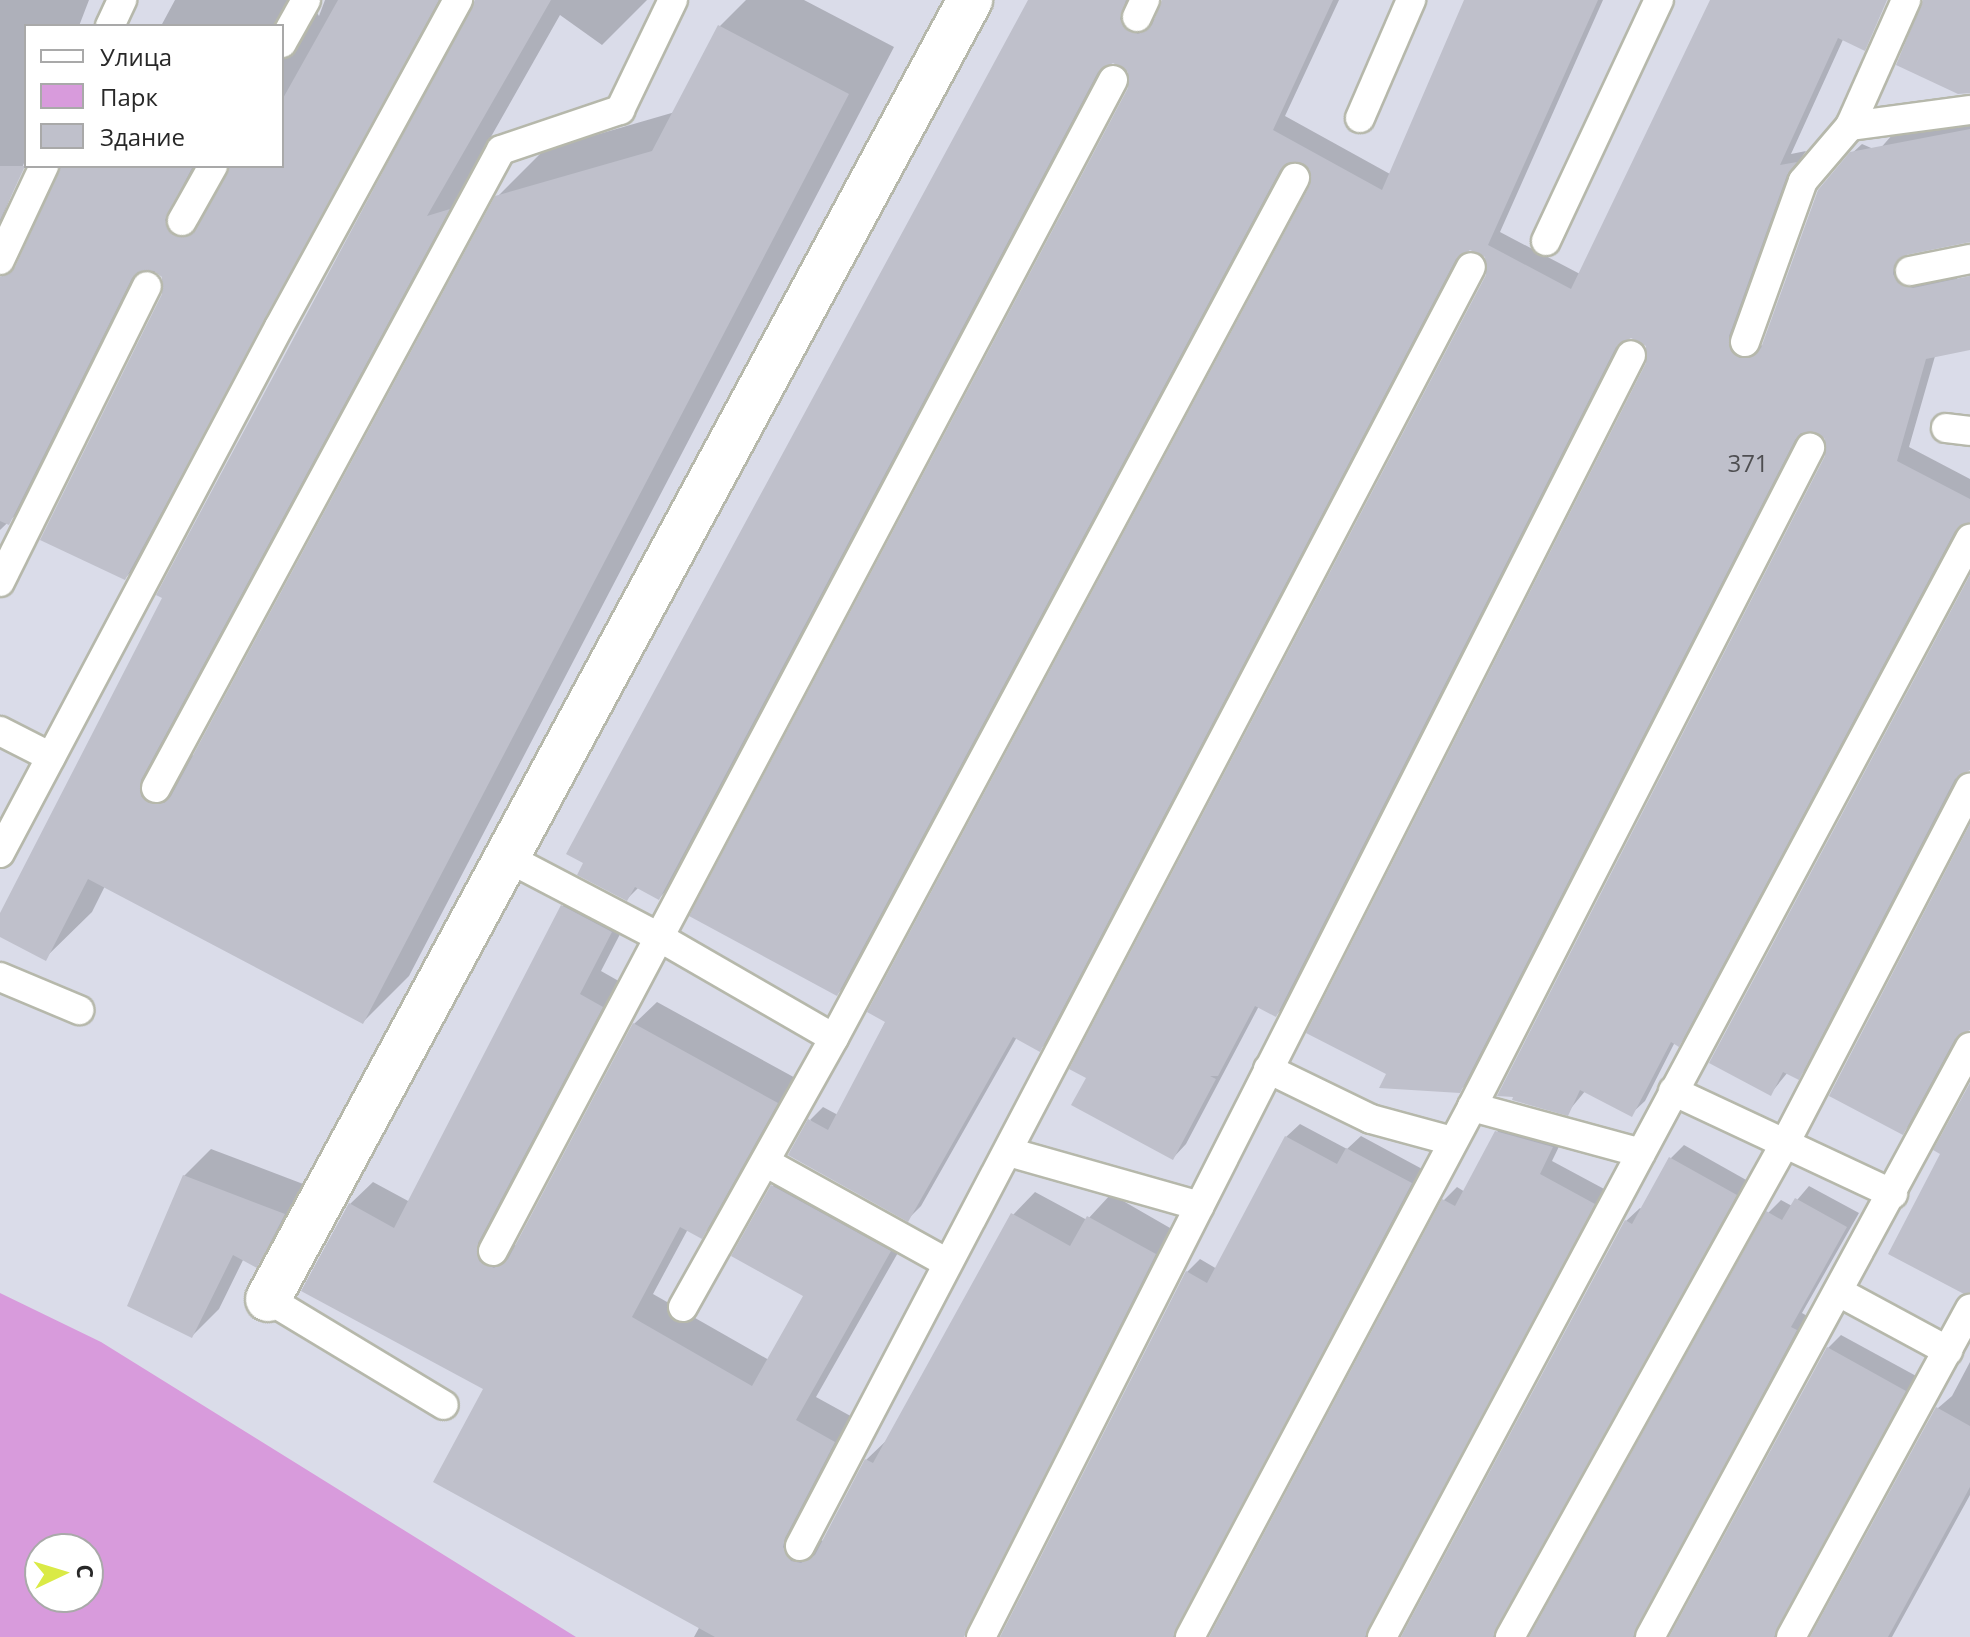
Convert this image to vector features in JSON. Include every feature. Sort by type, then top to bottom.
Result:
[{"type":"street","points":[[268,1299],[508,858],[961,4]]},
{"type":"lane","points":[[111,24],[122,0]]},
{"type":"lane","points":[[284,39],[306,0]]},
{"type":"lane","points":[[0,853],[279,327],[458,0]]},
{"type":"lane","points":[[156,788],[501,150],[620,110],[673,0]]},
{"type":"lane","points":[[1360,118],[1411,0]]},
{"type":"lane","points":[[1546,241],[1659,0]]},
{"type":"lane","points":[[1745,342],[1803,181],[1850,126],[1906,0]]},
{"type":"lane","points":[[493,1251],[657,936],[1113,80]]},
{"type":"lane","points":[[1850,126],[1970,110]]},
{"type":"lane","points":[[0,260],[43,168]]},
{"type":"lane","points":[[182,221],[212,168]]},
{"type":"lane","points":[[683,1307],[834,1038],[1295,178]]},
{"type":"lane","points":[[1910,271],[1970,259]]},
{"type":"lane","points":[[800,1546],[1471,267]]},
{"type":"lane","points":[[0,582],[147,286]]},
{"type":"lane","points":[[981,1637],[1631,355]]},
{"type":"lane","points":[[1190,1637],[1472,1107],[1810,448]]},
{"type":"lane","points":[[1382,1637],[1970,539]]},
{"type":"lane","points":[[0,731],[51,757]]},
{"type":"lane","points":[[1510,1637],[1784,1145],[1970,787]]},
{"type":"lane","points":[[508,858],[657,936],[834,1038]]},
{"type":"lane","points":[[0,977],[79,1010]]},
{"type":"lane","points":[[1650,1637],[1970,1047]]},
{"type":"lane","points":[[1268,1069],[1371,1119],[1452,1141]]},
{"type":"lane","points":[[1673,1091],[1893,1194]]},
{"type":"lane","points":[[1472,1107],[1641,1153]]},
{"type":"lane","points":[[1009,1152],[1200,1206]]},
{"type":"lane","points":[[765,1162],[947,1263]]},
{"type":"lane","points":[[1839,1292],[1948,1351]]},
{"type":"lane","points":[[268,1299],[444,1405]]},
{"type":"lane","points":[[1791,1637],[1970,1309]]},
{"type":"green space","points":[[0,1293],[101,1342],[576,1637],[0,1637]]},
{"type":"building","points":[[338,0],[439,0],[125,580],[40,540],[162,294],[162,277],[154,271],[138,272],[132,278],[9,525],[0,521],[0,277],[15,267],[60,168],[192,168],[165,220],[173,235],[191,235],[229,168],[284,168],[284,96]]},
{"type":"building","points":[[475,0],[551,0],[427,216],[450,209],[141,780],[141,796],[149,803],[164,803],[171,796],[495,196],[652,151],[718,25],[849,94],[363,1024],[88,879],[46,961],[0,937],[0,913],[162,598],[156,595]]},
{"type":"building","points":[[1028,0],[1126,0],[1120,19],[1124,27],[1138,34],[1152,25],[1162,0],[1333,0],[1273,130],[1382,190],[1464,0],[1598,0],[1488,245],[1571,289],[1710,0],[1887,0],[1865,51],[1838,38],[1780,165],[1797,162],[1787,175],[1729,336],[1732,352],[1740,358],[1749,358],[1761,348],[1818,190],[1850,152],[1970,129],[1970,242],[1906,255],[1894,265],[1893,274],[1898,283],[1913,288],[1970,276],[1970,350],[1926,359],[1897,461],[1970,499],[1970,522],[1955,531],[1679,1047],[1671,1042],[1632,1117],[1580,1090],[1568,1116],[1512,1100],[1513,1097],[1497,1096],[1825,456],[1825,439],[1817,433],[1801,433],[1795,440],[1460,1093],[1379,1088],[1386,1074],[1306,1033],[1646,363],[1646,346],[1631,338],[1616,347],[1276,1017],[1255,1006],[1218,1076],[1210,1076],[1216,1079],[1173,1160],[1071,1105],[1086,1078],[1069,1069],[1486,275],[1485,257],[1470,250],[1456,259],[1040,1052],[1013,1037],[908,1222],[788,1155],[808,1119],[828,1130],[885,1022],[867,1012],[1310,185],[1310,170],[1302,163],[1287,163],[1280,170],[837,996],[689,916],[1128,88],[1128,72],[1113,63],[1098,72],[659,900],[635,887],[627,901],[577,875],[583,863],[566,854]]},
{"type":"building","points":[[1923,0],[1970,0],[1970,93],[1958,94],[1896,65]]},
{"type":"building","points":[[0,166],[24,166],[24,168],[0,220]]},
{"type":"building","points":[[1970,575],[1970,770],[1955,779],[1799,1080],[1783,1072],[1771,1096],[1709,1063]]},
{"type":"building","points":[[1970,824],[1970,1030],[1955,1039],[1903,1135],[1829,1096]]},
{"type":"building","points":[[561,905],[612,932],[580,994],[603,1007],[478,1243],[479,1261],[494,1268],[508,1259],[633,1023],[778,1103],[702,1239],[680,1227],[632,1317],[752,1386],[803,1296],[731,1256],[771,1185],[891,1251],[796,1420],[835,1442],[785,1538],[783,1547],[791,1561],[801,1563],[815,1555],[865,1459],[873,1463],[1011,1213],[1070,1246],[1087,1216],[1156,1254],[964,1637],[715,1637],[433,1482],[483,1389],[301,1291],[349,1203],[394,1228]]},
{"type":"building","points":[[1970,1083],[1970,1292],[1964,1294],[1888,1254],[1940,1154],[1933,1150]]},
{"type":"building","points":[[1495,1131],[1553,1147],[1540,1174],[1595,1204],[1365,1637],[1209,1637],[1442,1199],[1455,1206]]},
{"type":"building","points":[[1285,1136],[1337,1164],[1346,1148],[1412,1183],[1173,1637],[1000,1637],[1186,1271],[1207,1283]]},
{"type":"building","points":[[1669,1157],[1737,1195],[1493,1637],[1401,1637],[1625,1220],[1632,1224]]},
{"type":"building","points":[[183,1175],[285,1214],[257,1268],[233,1255],[192,1338],[127,1306]]},
{"type":"building","points":[[1795,1198],[1847,1227],[1791,1327],[1797,1330],[1633,1637],[1529,1637],[1766,1211],[1782,1220]]},
{"type":"building","points":[[1827,1347],[1906,1391],[1774,1637],[1669,1637]]},
{"type":"building","points":[[1936,1407],[1970,1426],[1970,1487],[1962,1502],[1888,1637],[1810,1637]]}]
